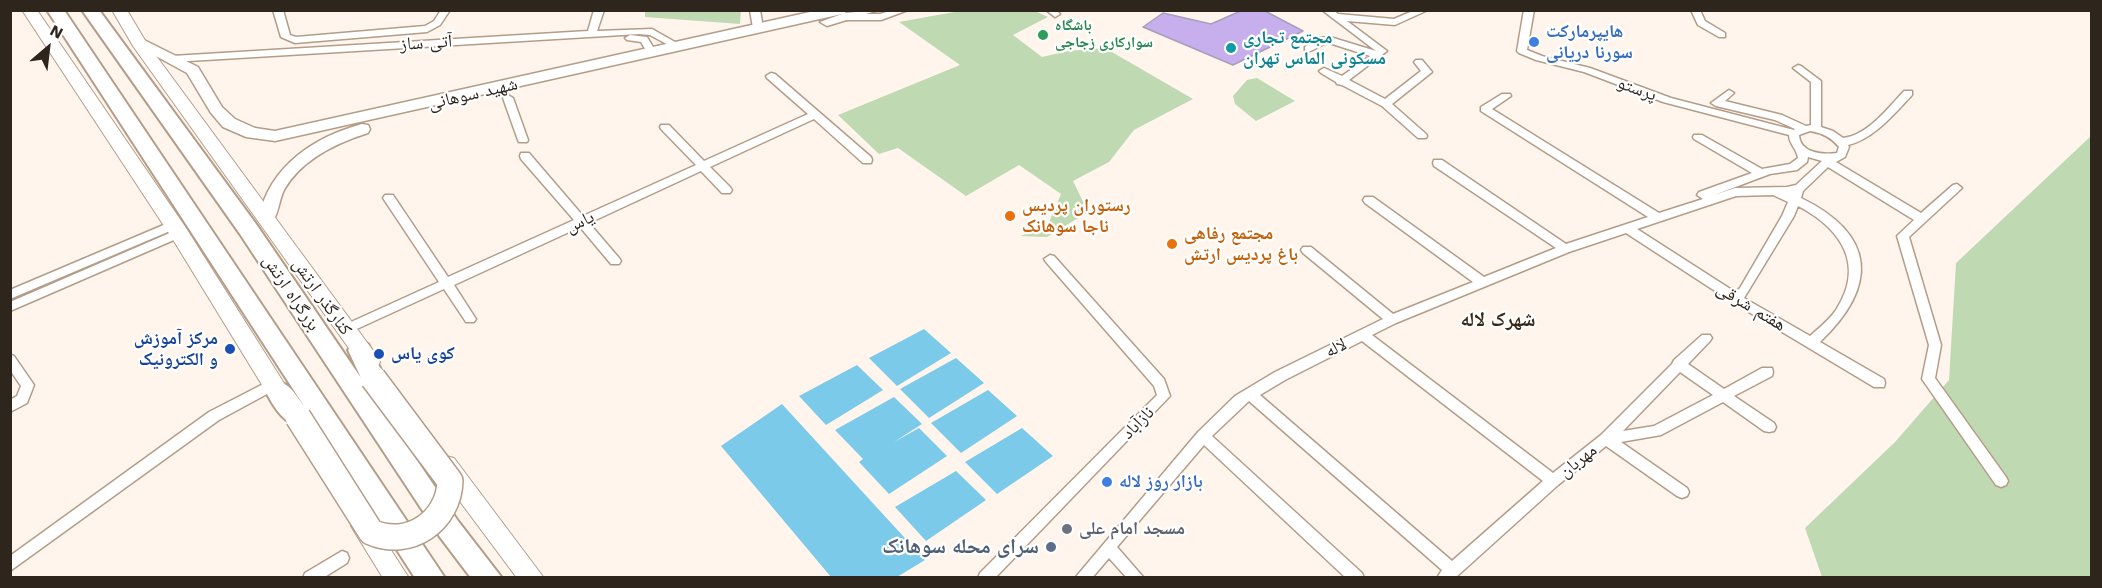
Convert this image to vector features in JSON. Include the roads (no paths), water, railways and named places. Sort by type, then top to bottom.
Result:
[{"type":"highway","points":[[55,10],[431,578]]},
{"type":"highway","name":"بزرگراه ارتش","points":[[90,10],[248,229],[449,529],[489,578]]},
{"type":"highway","points":[[275,387],[298,417],[371,532],[389,540],[420,530],[436,519],[443,510],[452,490],[450,481],[373,378],[360,350]]},
{"type":"main road","points":[[29,10],[176,229],[397,578]]},
{"type":"main road","name":"کنارگذر ارتش","points":[[119,10],[139,43],[267,217],[344,330],[410,413],[487,521],[532,578]]},
{"type":"main road","name":"شهید سوهانی","points":[[267,217],[267,209],[280,184],[297,164],[316,149],[348,132],[651,52],[758,28],[872,10]]},
{"type":"main road","name":"شهید سوهانی","points":[[139,43],[195,72],[222,117],[239,128],[259,135],[284,135],[508,98],[844,13]]},
{"type":"main road","points":[[174,191],[199,265]]},
{"type":"street","points":[[278,10],[286,37],[295,40],[427,29],[437,23],[446,10]]},
{"type":"street","points":[[595,32],[599,10]]},
{"type":"street","points":[[595,32],[605,10]]},
{"type":"street","points":[[755,10],[758,28]]},
{"type":"street","points":[[844,13],[881,17],[904,10]]},
{"type":"street","points":[[1326,10],[1382,51],[1341,82]]},
{"type":"street","points":[[1335,17],[1395,22],[1424,10]]},
{"type":"street","name":"پرستو","points":[[1529,10],[1522,51],[1539,58],[1587,70],[1642,91],[1798,130]]},
{"type":"street","points":[[1695,10],[1701,23],[1722,35]]},
{"type":"street","name":"آتی ساز","points":[[541,39],[595,32],[646,31],[677,46]]},
{"type":"street","name":"آتی ساز","points":[[179,62],[541,39],[641,38],[651,52]]},
{"type":"street","points":[[1308,49],[1322,40],[1330,40],[1378,55]]},
{"type":"street","name":"آتی ساز","points":[[179,62],[211,60]]},
{"type":"street","points":[[1386,104],[1427,72],[1419,62]]},
{"type":"street","points":[[1798,68],[1816,81],[1816,128]]},
{"type":"street","points":[[1324,71],[1386,104],[1422,136]]},
{"type":"street","points":[[771,76],[867,160]]},
{"type":"street","points":[[1642,91],[1658,90],[1778,117],[1798,130],[1816,128],[1841,142],[1850,143],[1861,138],[1908,93]]},
{"type":"street","points":[[1716,103],[1729,93]]},
{"type":"street","points":[[1506,96],[1485,109],[1657,217]]},
{"type":"street","points":[[508,98],[523,140]]},
{"type":"street","name":"یاس","points":[[344,330],[815,115]]},
{"type":"street","points":[[665,127],[726,190]]},
{"type":"street","points":[[1798,130],[1794,142],[1802,149],[1831,160],[1922,219]]},
{"type":"street","points":[[1698,137],[1762,174]]},
{"type":"street","points":[[1736,299],[1744,291],[1788,216],[1798,193],[1831,160],[1844,152],[1841,142]]},
{"type":"street","name":"لاله","points":[[1657,217],[1659,212],[1762,174],[1796,166],[1803,159],[1802,149]]},
{"type":"street","points":[[525,156],[615,261]]},
{"type":"street","points":[[1438,164],[1566,249]]},
{"type":"street","points":[[1957,188],[1903,236],[1935,345],[1928,379],[2001,481]]},
{"type":"street","points":[[1756,190],[1798,193],[1839,229],[1850,246],[1856,267],[1853,287],[1840,314],[1811,343]]},
{"type":"street","name":"لاله","points":[[1082,578],[1222,416],[1250,394],[1295,368],[1392,320],[1482,282],[1626,227],[1657,217],[1665,217],[1735,192],[1756,190],[1798,193]]},
{"type":"street","points":[[1772,192],[1784,201],[1788,216]]},
{"type":"street","points":[[389,198],[470,319]]},
{"type":"street","points":[[1370,200],[1482,282]]},
{"type":"street","name":"هفتم شرقی","points":[[1626,227],[1736,299],[1879,383]]},
{"type":"street","points":[[10,295],[176,229]]},
{"type":"street","points":[[10,307],[176,229]]},
{"type":"street","points":[[1307,250],[1392,320]]},
{"type":"street","name":"نازآباد","points":[[985,578],[1164,396],[1160,383],[1050,259]]},
{"type":"street","points":[[1363,335],[1553,481]]},
{"type":"street","name":"مهربان","points":[[1448,574],[1553,481],[1606,439],[1706,338]]},
{"type":"street","points":[[10,358],[28,385],[22,399],[10,406]]},
{"type":"street","points":[[1678,364],[1769,427]]},
{"type":"street","points":[[1606,439],[1656,431],[1767,372]]},
{"type":"street","points":[[10,565],[214,416],[275,387]]},
{"type":"street","points":[[1250,394],[1448,574]]},
{"type":"street","points":[[1203,436],[1357,578]]},
{"type":"street","points":[[1606,439],[1682,492]]},
{"type":"street","points":[[1108,547],[1137,578]]},
{"type":"street","points":[[310,578],[342,558]]},
{"type":"water","points":[[924,329],[951,353],[897,386],[869,358]]},
{"type":"water","points":[[956,358],[984,383],[929,418],[900,389]]},
{"type":"water","points":[[857,365],[883,390],[826,425],[799,396]]},
{"type":"water","points":[[988,390],[1017,416],[961,453],[931,423]]},
{"type":"water","points":[[894,397],[922,424],[894,442],[919,428],[947,456],[889,494],[859,462],[863,459],[835,430]]},
{"type":"water","points":[[782,404],[925,560],[897,577],[831,577],[721,446]]},
{"type":"water","points":[[1022,428],[1053,456],[997,494],[965,462]]},
{"type":"water","points":[[956,471],[986,500],[926,541],[895,507]]},
{"type":"place","name":"باشگاه سواركاری زجاجی","points":[[1043,35]]},
{"type":"place","name":"هایپرمارکت سورنا دریانی","points":[[1534,42]]},
{"type":"place","name":"مجتمع تجاری مسکونی الماس تهران","points":[[1231,48]]},
{"type":"place","name":"رستوران پردیس ناجا سوهانک","points":[[1010,216]]},
{"type":"place","name":"مجتمع رفاهی باغ پردیس ارتش","points":[[1172,244]]},
{"type":"place","name":"مرکز آموزش و الکترونیک","points":[[230,349]]},
{"type":"place","name":"کوی یاس","points":[[379,354]]},
{"type":"place","name":"بازار روز لاله","points":[[1107,482]]},
{"type":"place","name":"مسجد امام علی","points":[[1067,529]]},
{"type":"place","name":"سرای محله سوهانک","points":[[1051,547]]},
{"type":"district","name":"شهرک لاله","points":[[1498,320]]}]
